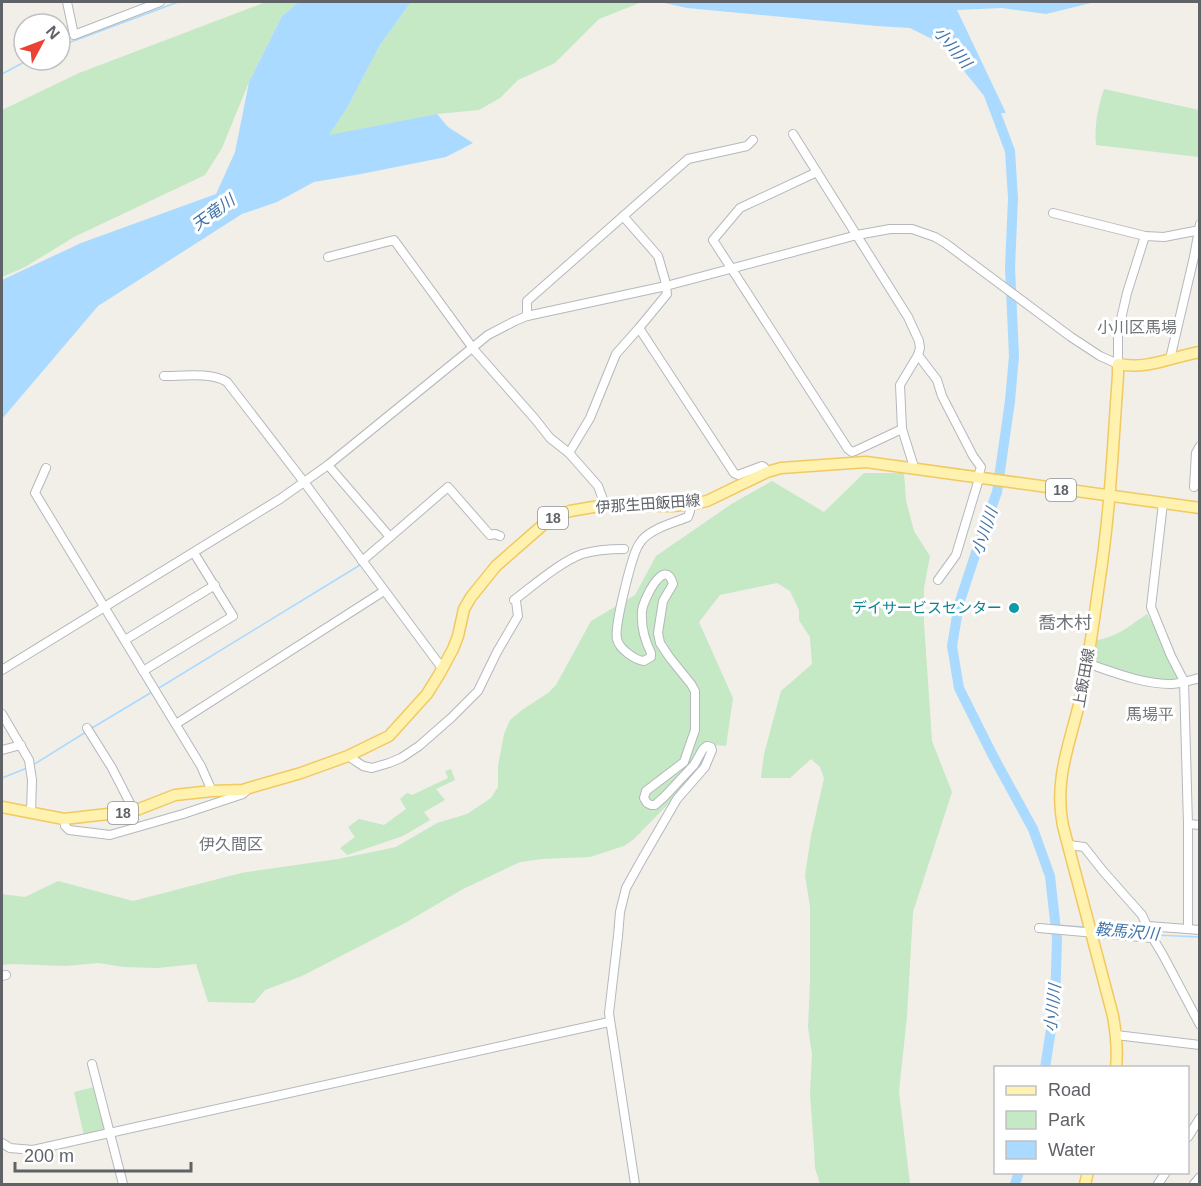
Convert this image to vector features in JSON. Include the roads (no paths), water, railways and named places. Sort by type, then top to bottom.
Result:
[{"type":"main road","points":[[1118,364],[1139,366],[1200,352]]},
{"type":"main road","name":"上飯田線","points":[[1116,1066],[1113,1016],[1060,811],[1060,782],[1077,717],[1100,581],[1109,496],[1118,364]]},
{"type":"main road","name":"伊那生田飯田線","points":[[2,808],[64,819],[134,811],[175,795],[243,790],[301,773],[348,756],[389,736],[427,694],[453,649],[464,609],[471,597],[496,566],[544,524],[570,511],[605,505],[693,504],[707,501],[767,472],[781,468],[866,462],[1200,508]]},
{"type":"street","points":[[67,2],[74,34],[160,2]]},
{"type":"street","points":[[793,134],[908,316],[919,341],[918,355],[900,385],[902,429],[914,467]]},
{"type":"street","points":[[527,316],[527,301],[688,159],[747,146],[753,140]]},
{"type":"street","points":[[817,172],[740,208],[713,240],[848,449],[855,451],[902,429]]},
{"type":"street","points":[[1053,213],[1145,236],[1164,237],[1199,228],[1196,267],[1170,359]]},
{"type":"street","points":[[569,453],[590,418],[616,354],[667,294],[658,256],[623,216]]},
{"type":"street","points":[[2,670],[280,499],[328,465],[488,335],[527,316],[666,286],[857,235],[901,228],[925,233],[945,243],[1000,286],[1090,350],[1118,364],[1118,332],[1127,293],[1145,236]]},
{"type":"street","points":[[328,256],[394,240],[473,347],[550,438],[569,453],[598,486],[605,505]]},
{"type":"street","points":[[639,328],[734,473],[738,475],[762,466],[767,472]]},
{"type":"street","points":[[918,355],[937,380],[942,396],[981,467],[956,555],[938,580]]},
{"type":"street","points":[[164,376],[213,376],[227,382],[442,668]]},
{"type":"street","points":[[1194,487],[1196,453],[1200,446]]},
{"type":"street","points":[[328,465],[390,537]]},
{"type":"street","points":[[46,468],[35,493],[201,766],[212,791]]},
{"type":"street","points":[[362,561],[448,487],[490,535],[500,536]]},
{"type":"street","points":[[1163,503],[1151,607],[1184,681],[1188,928]]},
{"type":"street","points":[[634,1185],[609,1022],[620,912],[626,888],[677,799],[705,767],[712,750],[707,746],[703,749],[694,765],[655,805],[646,803],[644,798],[646,791],[684,762],[695,730],[695,691],[660,643],[658,633],[663,601],[673,584],[672,578],[664,574],[660,576],[646,597],[642,608],[642,627],[651,657],[644,661],[639,660],[624,649],[619,644],[616,629],[637,548],[648,534],[688,517],[690,511]]},
{"type":"street","points":[[348,756],[363,766],[372,768],[401,758],[419,746],[478,691],[518,616],[514,600],[559,567],[581,555],[603,550],[624,549]]},
{"type":"street","points":[[143,671],[233,616],[194,553]]},
{"type":"street","points":[[125,640],[215,585]]},
{"type":"street","points":[[176,724],[384,591]]},
{"type":"street","points":[[1086,663],[1153,682],[1172,684],[1200,678]]},
{"type":"street","points":[[2,714],[31,767],[31,813]]},
{"type":"street","points":[[88,730],[112,768],[134,811]]},
{"type":"street","points":[[2,750],[21,745]]},
{"type":"street","points":[[64,819],[65,826],[69,830],[110,835],[243,794],[249,788]]},
{"type":"street","points":[[1188,824],[1200,825]]},
{"type":"street","points":[[1069,844],[1084,847],[1102,871],[1142,915],[1152,938],[1200,1025]]},
{"type":"street","points":[[1148,926],[1200,930]]},
{"type":"street","points":[[1040,928],[1152,938]]},
{"type":"street","points":[[2,1143],[10,1148],[33,1150],[609,1022]]},
{"type":"street","points":[[1116,1035],[1200,1045]]},
{"type":"street","points":[[92,1064],[123,1185]]},
{"type":"street","points":[[1189,1135],[1200,1118]]},
{"type":"street","points":[[1194,1185],[1200,1177]]},
{"type":"water","name":"天竜川","points":[[299,2],[411,2],[380,45],[347,108],[329,135],[437,114],[448,127],[473,143],[446,157],[314,182],[277,202],[242,214],[98,306],[2,419],[2,280],[81,243],[216,194],[235,152],[249,82],[282,16]]},
{"type":"water","points":[[660,2],[1095,2],[1046,14],[1002,8],[957,10],[1006,113],[998,113],[942,44],[910,28],[687,8]]},
{"type":"waterway","points":[[72,42],[178,2]]},
{"type":"waterway","points":[[2,74],[12,69]]},
{"type":"waterway","name":"小川川","points":[[989,95],[1010,151],[1013,198],[1010,268],[1014,356],[997,492],[959,604],[952,646],[959,688],[1033,829],[1050,876],[1057,939],[1055,1004],[1045,1066]]},
{"type":"waterway","points":[[159,688],[360,565]]},
{"type":"waterway","points":[[92,728],[152,692]]},
{"type":"waterway","points":[[33,765],[86,732]]},
{"type":"waterway","points":[[2,778],[27,768]]},
{"type":"waterway","name":"鞍馬沢川","points":[[1055,925],[1085,927]]},
{"type":"waterway","name":"鞍馬沢川","points":[[1096,928],[1145,932]]},
{"type":"waterway","name":"鞍馬沢川","points":[[1155,935],[1200,937]]},
{"type":"waterway","name":"小川川","points":[[1015,1184],[1018,1174]]},
{"type":"place","name":"デイサービスセンター","points":[[1014,608]]},
{"type":"district","name":"小川区馬場","points":[[1137,327]]},
{"type":"district","name":"喬木村","points":[[1065,623]]},
{"type":"district","name":"馬場平","points":[[1150,714]]},
{"type":"district","name":"伊久間区","points":[[231,844]]}]
